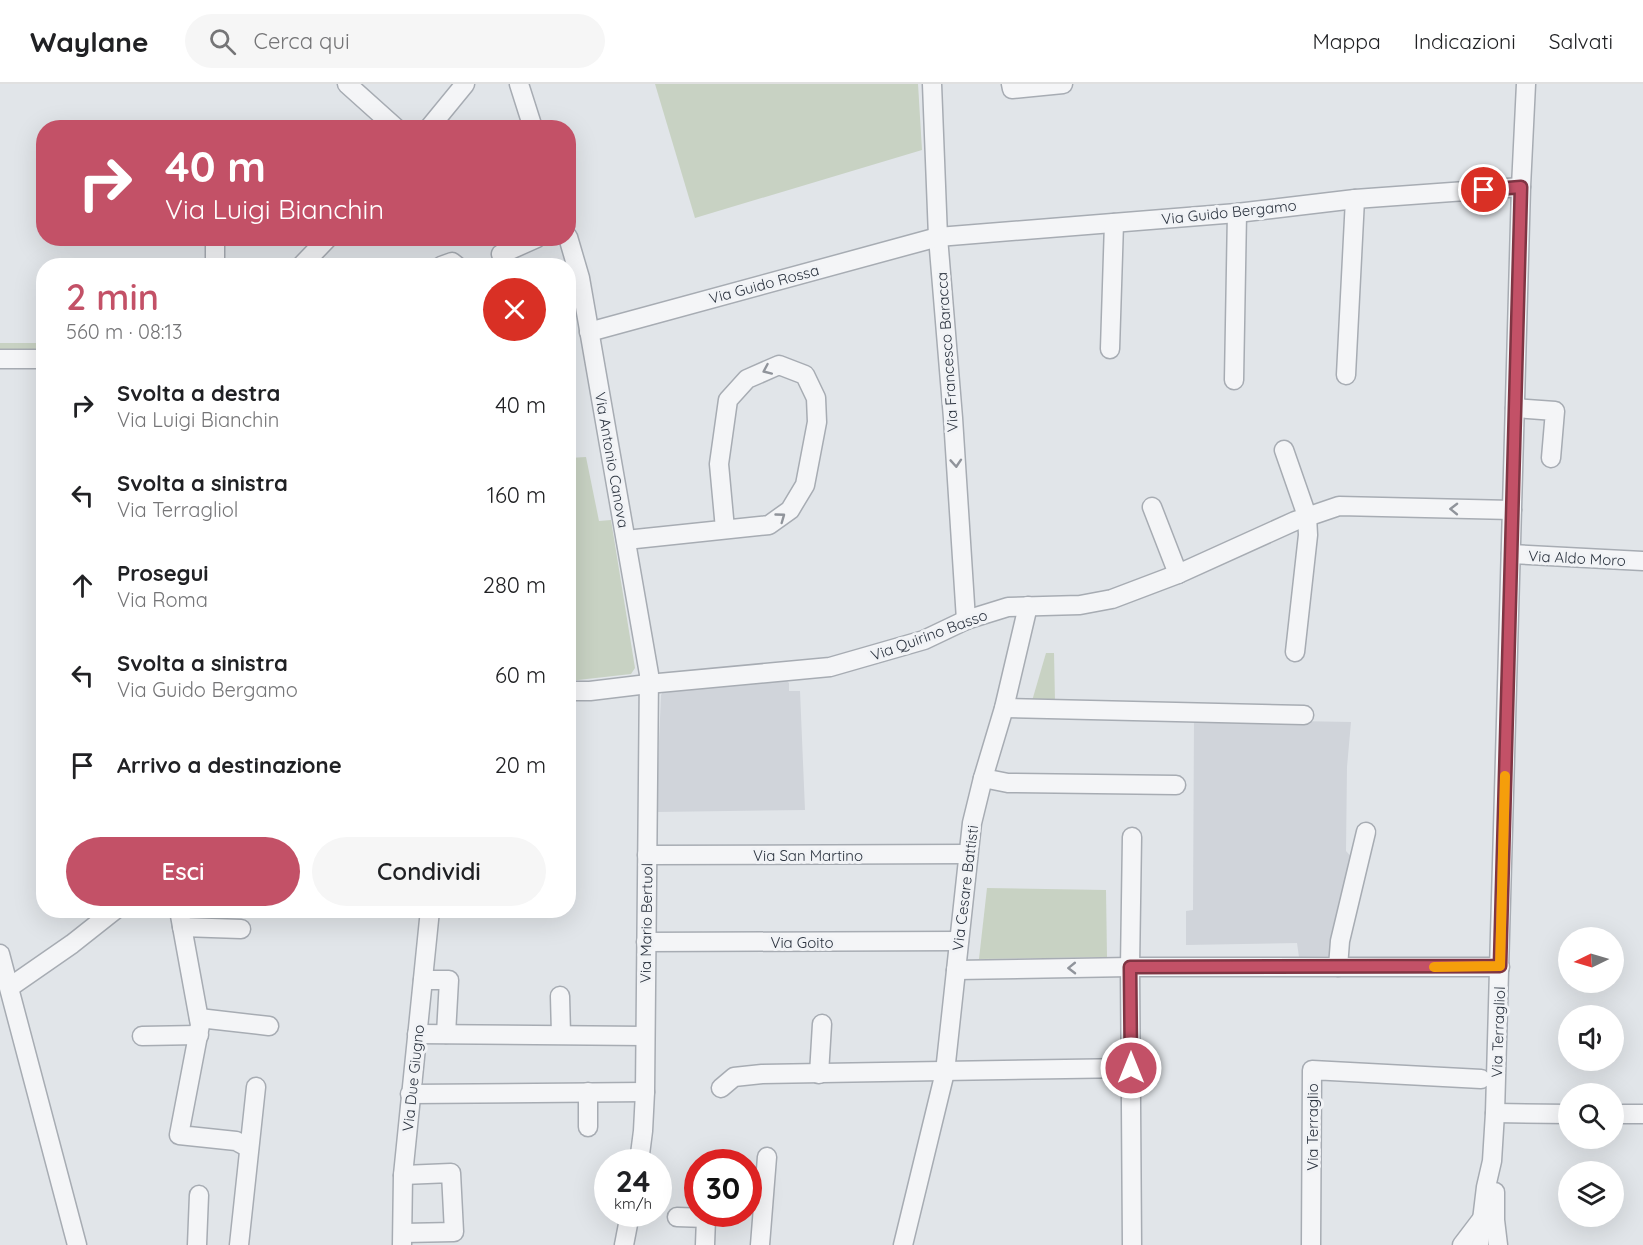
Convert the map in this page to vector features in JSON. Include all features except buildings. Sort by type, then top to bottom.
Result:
[{"type":"street","points":[[347,84],[387,120]]},
{"type":"street","points":[[436,120],[465,84]]},
{"type":"street","points":[[519,84],[530,120]]},
{"type":"street","name":"Via Francesco Baracca","points":[[932,84],[938,237],[966,620]]},
{"type":"street","points":[[1011,84],[1012,89],[1063,84]]},
{"type":"street","name":"Via Terragliol","points":[[1462,1245],[1482,1219],[1492,1161],[1495,1113],[1521,187],[1526,84]]},
{"type":"street","name":"Via Guido Bergamo","points":[[938,237],[1521,187]]},
{"type":"street","points":[[1346,375],[1354,200]]},
{"type":"street","points":[[1234,380],[1237,213]]},
{"type":"street","points":[[1110,350],[1114,223]]},
{"type":"street","name":"Via Guido Rossa","points":[[589,332],[938,237]]},
{"type":"street","points":[[309,258],[320,246]]},
{"type":"street","points":[[501,254],[519,246]]},
{"type":"street","name":"Via Antonio Canova","points":[[576,264],[649,674],[648,684]]},
{"type":"street","points":[[0,359],[36,359]]},
{"type":"street","points":[[626,540],[769,525],[790,510],[805,485],[817,422],[816,398],[805,375],[779,365],[747,379],[728,399],[719,464],[725,529]]},
{"type":"street","points":[[1515,408],[1555,411],[1551,458]]},
{"type":"street","points":[[1284,450],[1307,516],[1308,535],[1296,652]]},
{"type":"street","points":[[1152,507],[1178,574]]},
{"type":"street","name":"Via Quirino Basso","points":[[576,691],[831,667],[924,640],[966,620],[1008,607],[1096,603],[1178,574],[1307,516],[1339,507],[1512,510]]},
{"type":"street","name":"Via Aldo Moro","points":[[1511,554],[1643,561]]},
{"type":"street","name":"Via Cesare Battisti","points":[[903,1245],[945,1072],[972,823],[982,778],[1004,708],[1028,606]]},
{"type":"street","name":"Via Mario Bertuol","points":[[641,1149],[645,1092],[648,684]]},
{"type":"street","points":[[1004,708],[1304,715]]},
{"type":"street","points":[[982,778],[1008,783],[1176,785]]},
{"type":"street","points":[[1338,967],[1340,941],[1366,832]]},
{"type":"street","points":[[1132,837],[1130,967],[1132,1245]]},
{"type":"street","name":"Via San Martino","points":[[647,855],[968,854]]},
{"type":"street","points":[[10,987],[105,918]]},
{"type":"street","name":"Via Due Giugno","points":[[403,1239],[403,1175],[429,918]]},
{"type":"street","points":[[241,929],[181,919],[199,1026],[179,1135],[236,1141],[249,1148]]},
{"type":"street","name":"Via Goito","points":[[646,942],[959,941]]},
{"type":"street","points":[[0,954],[77,1245]]},
{"type":"street","points":[[956,970],[1500,966]]},
{"type":"street","points":[[423,980],[449,980],[446,1034]]},
{"type":"street","points":[[560,996],[561,1034]]},
{"type":"street","points":[[819,1074],[822,1024]]},
{"type":"street","points":[[142,1036],[199,1026],[269,1026]]},
{"type":"street","points":[[417,1034],[645,1036]]},
{"type":"street","points":[[722,1088],[734,1077],[762,1074],[1131,1068]]},
{"type":"street","name":"Via Terraglio","points":[[1311,1245],[1312,1070],[1481,1079]]},
{"type":"street","points":[[239,1245],[256,1087]]},
{"type":"street","points":[[588,1092],[588,1127]]},
{"type":"street","points":[[410,1094],[645,1092]]},
{"type":"street","points":[[1495,1113],[1558,1114]]},
{"type":"street","points":[[1624,1114],[1643,1114]]},
{"type":"street","points":[[760,1245],[767,1157]]},
{"type":"street","name":"Via Terragliol","points":[[1492,1161],[1495,1188],[1492,1244]]},
{"type":"street","points":[[403,1175],[451,1173],[453,1232],[403,1239]]},
{"type":"street","points":[[196,1245],[200,1195]]},
{"type":"street","points":[[677,1217],[706,1218],[705,1245]]},
{"type":"street","name":"Via Terragliol","points":[[1482,1219],[1492,1244]]},
{"type":"street","points":[[624,1245],[627,1227]]},
{"type":"shaded area","points":[[786,680],[789,683],[789,691],[800,691],[805,810],[656,812],[661,695],[665,689]]},
{"type":"shaded area","points":[[1194,719],[1351,722],[1347,767],[1346,851],[1356,862],[1334,956],[1299,957],[1297,943],[1186,945],[1186,911],[1193,910]]},
{"type":"green space","points":[[655,84],[918,84],[922,150],[695,218]]},
{"type":"green space","points":[[0,343],[36,343],[36,350],[0,350]]},
{"type":"green space","points":[[586,457],[599,521],[611,520],[635,668],[631,674],[576,680],[576,458]]},
{"type":"green space","points":[[1046,653],[1054,653],[1055,701],[1032,701]]},
{"type":"green space","points":[[987,888],[1106,890],[1107,957],[979,959]]},
{"type":"slow traffic","points":[[1434,967],[1500,966],[1505,776]]},
{"type":"route","points":[[1131,1068],[1130,967],[1500,966],[1521,187],[1484,190]]}]
